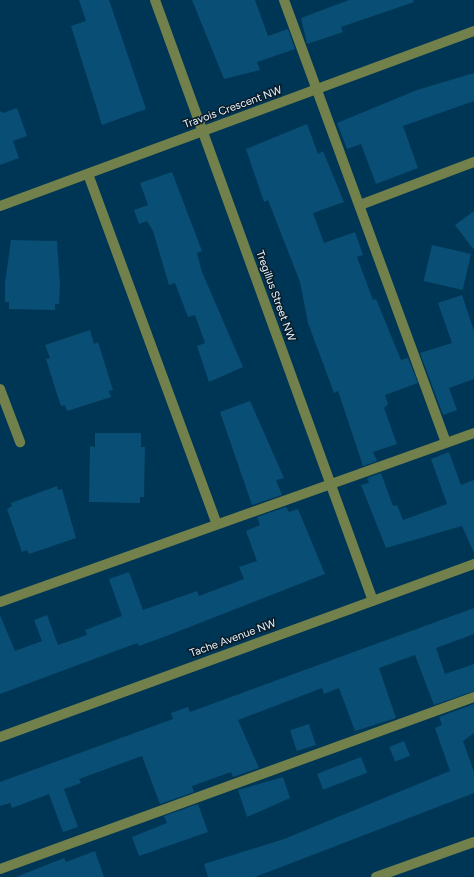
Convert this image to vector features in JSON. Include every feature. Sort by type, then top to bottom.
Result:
[{"type":"street","name":"Tregillus Street NW","points":[[155,0],[329,484],[373,601]]},
{"type":"street","points":[[284,0],[446,442]]},
{"type":"street","name":"Travois Crescent NW","points":[[0,206],[474,31]]},
{"type":"street","points":[[360,205],[474,162]]},
{"type":"street","points":[[88,174],[217,524]]},
{"type":"street","points":[[0,389],[20,442]]},
{"type":"street","points":[[0,602],[474,433]]},
{"type":"street","name":"Tache Avenue NW","points":[[0,737],[474,564]]},
{"type":"street","points":[[0,869],[474,697]]},
{"type":"street","points":[[376,877],[474,842]]},
{"type":"building","points":[[79,0],[109,0],[146,109],[102,125],[71,26],[86,21]]},
{"type":"building","points":[[192,0],[255,0],[268,36],[288,29],[295,49],[257,62],[260,70],[224,79]]},
{"type":"building","points":[[349,0],[413,0],[414,2],[341,27],[343,32],[307,44],[301,18]]},
{"type":"building","points":[[474,73],[474,101],[403,126],[418,168],[376,184],[361,144],[347,149],[337,123],[417,90]]},
{"type":"building","points":[[17,108],[27,136],[13,141],[19,158],[0,165],[0,111],[3,113]]},
{"type":"building","points":[[307,124],[318,154],[323,151],[344,202],[313,213],[324,243],[355,232],[363,255],[357,257],[373,300],[376,299],[401,360],[408,358],[418,383],[385,395],[388,404],[384,408],[397,444],[373,452],[377,461],[363,466],[338,391],[334,393],[308,323],[300,282],[268,200],[264,202],[246,149]]},
{"type":"building","points":[[172,172],[202,251],[197,253],[202,272],[243,367],[209,382],[197,346],[205,343],[195,315],[188,317],[175,283],[169,285],[153,231],[147,221],[139,224],[134,210],[148,205],[140,183]]},
{"type":"building","points":[[474,211],[474,250],[455,225]]},
{"type":"building","points":[[11,240],[57,241],[60,285],[59,304],[55,304],[55,310],[9,309],[9,302],[5,302],[5,283]]},
{"type":"building","points":[[432,245],[471,254],[463,290],[424,281]]},
{"type":"building","points":[[462,295],[474,331],[474,379],[449,388],[457,410],[443,415],[420,353],[452,343],[438,303]]},
{"type":"building","points":[[90,330],[94,344],[98,342],[113,390],[109,391],[111,397],[67,411],[65,405],[61,406],[55,388],[46,359],[50,358],[45,345]]},
{"type":"building","points":[[250,401],[284,478],[276,480],[282,495],[252,505],[220,412]]},
{"type":"building","points":[[95,433],[141,433],[141,447],[145,447],[144,497],[140,497],[140,503],[89,502],[90,446],[95,447]]},
{"type":"building","points":[[449,452],[461,485],[474,480],[474,553],[462,526],[386,548],[361,485],[369,483],[367,478],[381,473],[393,506],[397,505],[403,520],[447,504],[431,459]]},
{"type":"building","points":[[57,486],[58,490],[62,489],[76,538],[29,554],[27,550],[22,552],[7,509],[12,506],[11,503]]},
{"type":"building","points":[[286,507],[289,512],[298,509],[325,574],[169,635],[139,646],[137,643],[0,694],[0,615],[15,651],[42,641],[34,620],[47,615],[58,645],[87,635],[85,630],[122,616],[109,579],[129,572],[143,610],[197,591],[199,596],[244,579],[239,567],[257,561],[246,531],[260,525],[257,517]]},
{"type":"building","points":[[474,608],[474,634],[436,648],[445,674],[474,664],[474,691],[434,705],[415,655],[379,668],[396,718],[355,731],[339,688],[324,694],[322,688],[238,720],[259,768],[233,777],[231,772],[192,786],[194,792],[160,804],[142,756],[79,779],[81,783],[64,789],[78,827],[63,832],[49,794],[12,808],[10,803],[0,806],[0,782],[173,719],[171,713],[188,707],[190,712]]},
{"type":"building","points":[[474,704],[474,733],[463,741],[474,772],[474,793],[255,877],[208,877],[204,864],[284,839],[450,771],[435,728],[442,725],[439,717]]},
{"type":"building","points":[[309,724],[316,745],[297,751],[290,730]]},
{"type":"building","points":[[404,741],[410,756],[395,762],[389,747]]},
{"type":"building","points":[[361,757],[367,773],[323,790],[317,774]]},
{"type":"building","points":[[283,777],[290,798],[247,817],[238,790]]},
{"type":"building","points":[[198,804],[208,832],[139,856],[132,837],[167,823],[164,816]]},
{"type":"building","points":[[95,851],[104,877],[16,877],[64,858],[66,862]]}]
